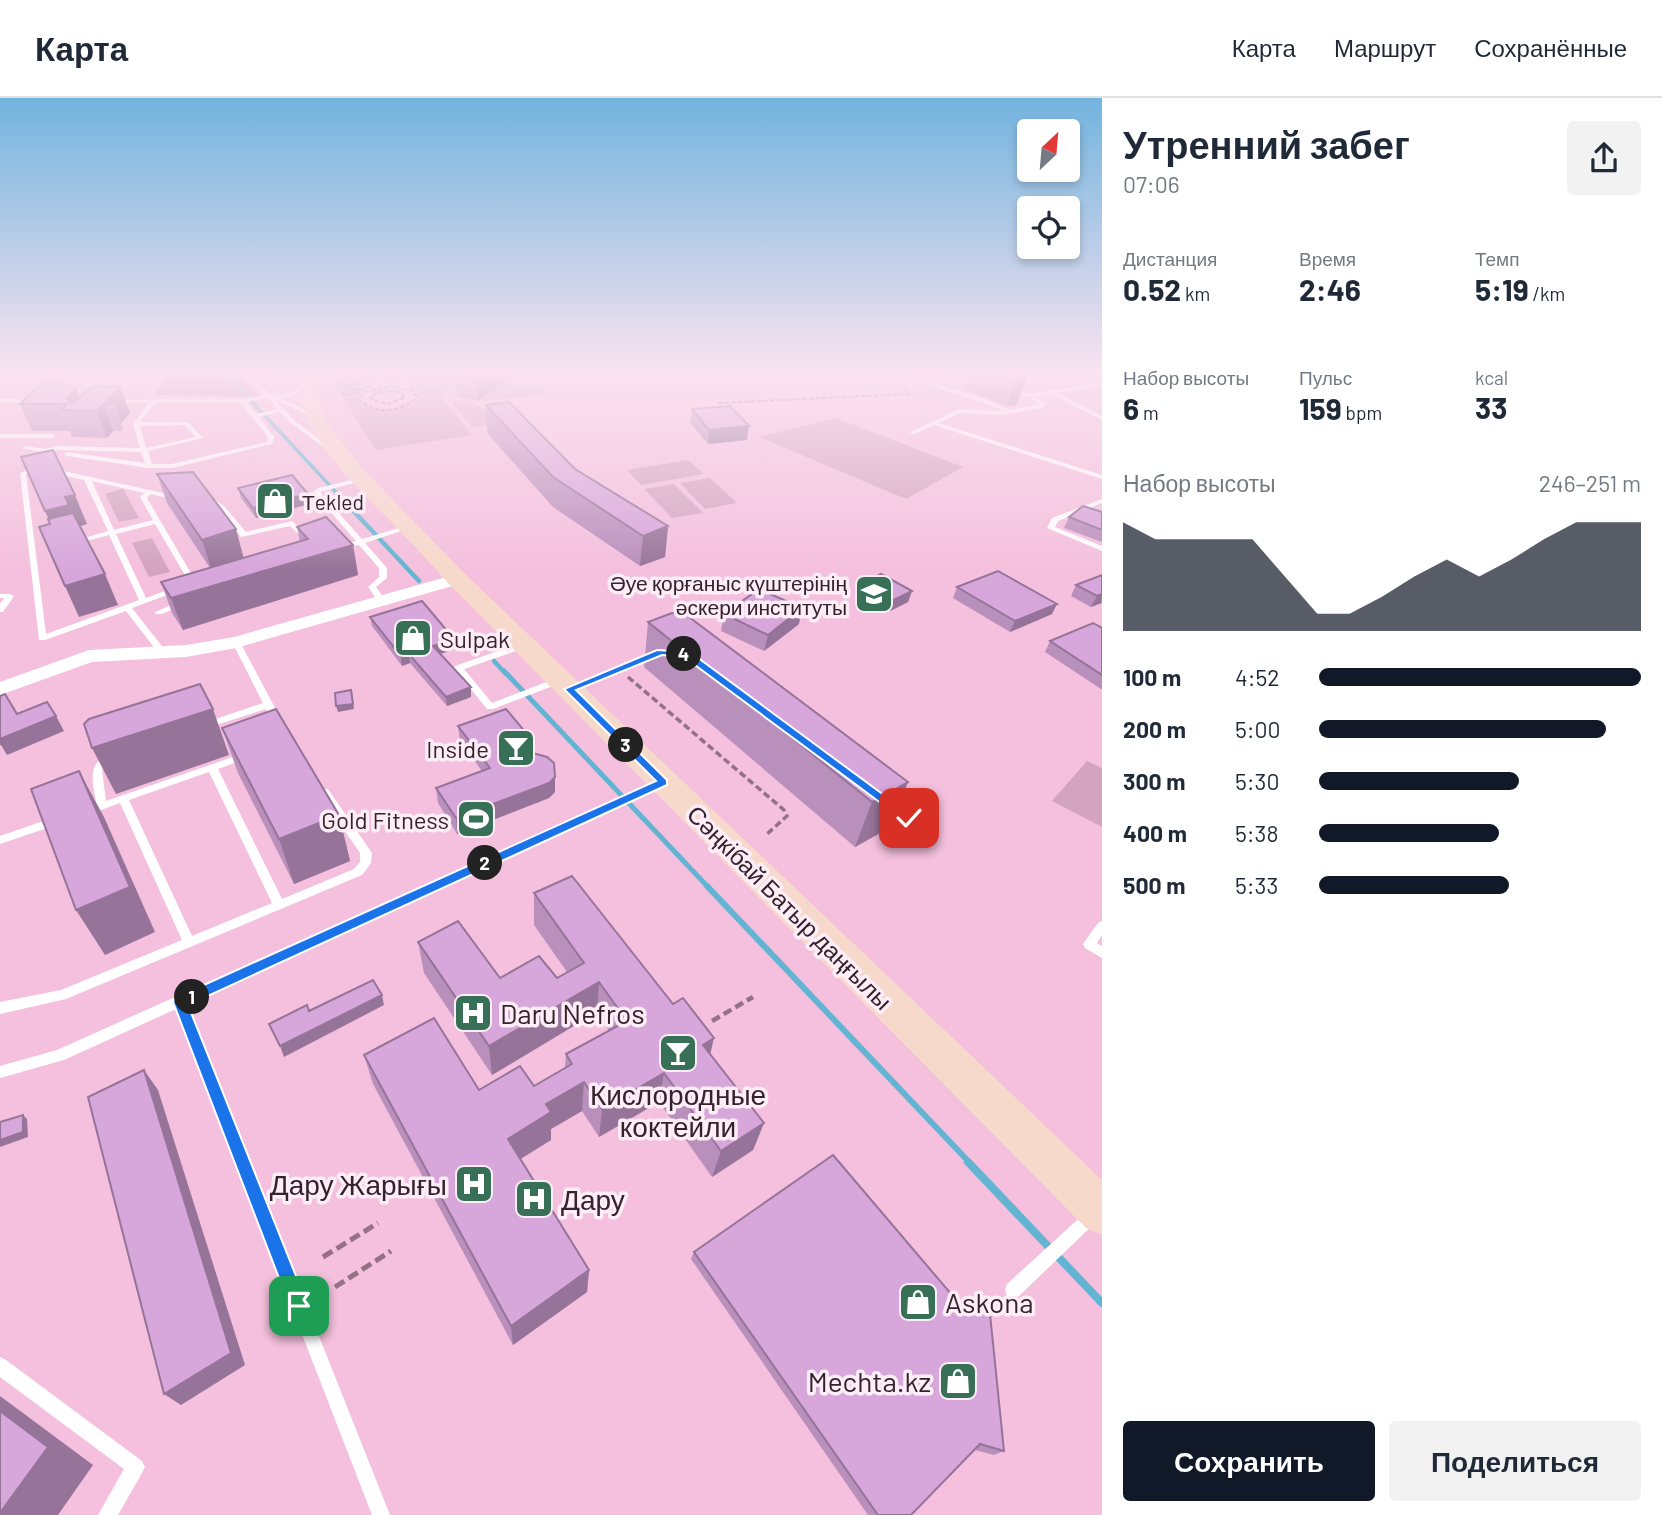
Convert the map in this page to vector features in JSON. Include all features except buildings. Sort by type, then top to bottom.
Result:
[{"type":"main road","name":"Сәңкібай Батыр даңғылы","points":[[328,439],[360,480],[524,645],[554,687],[651,788],[1093,1217]]},
{"type":"street","points":[[2,686],[89,656],[186,651],[236,642],[457,579]]},
{"type":"lane","points":[[141,439],[149,466]]},
{"type":"lane","points":[[44,451],[58,448],[144,450],[195,439]]},
{"type":"lane","points":[[25,448],[149,466],[172,466],[270,443],[271,439]]},
{"type":"lane","points":[[315,439],[343,458]]},
{"type":"lane","points":[[984,439],[1102,477]]},
{"type":"lane","points":[[41,468],[150,492],[172,497],[189,493],[210,496],[244,535],[292,523],[310,541],[42,638],[23,473],[41,468]]},
{"type":"lane","points":[[88,478],[143,601]]},
{"type":"lane","points":[[360,480],[316,492],[367,541],[383,568],[383,578],[372,587],[382,601]]},
{"type":"lane","points":[[150,492],[143,497],[194,583]]},
{"type":"lane","points":[[1102,501],[1055,520],[1051,528],[1102,549]]},
{"type":"lane","points":[[72,542],[157,521]]},
{"type":"lane","points":[[334,541],[343,549],[409,527]]},
{"type":"lane","points":[[294,555],[314,548]]},
{"type":"lane","points":[[32,552],[46,549]]},
{"type":"lane","points":[[0,596],[10,596],[0,610]]},
{"type":"lane","points":[[159,612],[197,598]]},
{"type":"lane","points":[[127,607],[162,652]]},
{"type":"lane","points":[[236,642],[283,731]]},
{"type":"lane","points":[[524,645],[458,668],[490,707],[517,696],[619,669],[669,651]]},
{"type":"lane","points":[[196,729],[268,705]]},
{"type":"lane","points":[[101,806],[97,770],[103,762],[127,751]]},
{"type":"lane","points":[[76,814],[256,752]]},
{"type":"lane","points":[[212,768],[279,904]]},
{"type":"lane","points":[[0,1008],[62,995],[358,872],[365,863],[366,853],[320,786]]},
{"type":"lane","points":[[0,1072],[59,1056],[651,788]]},
{"type":"lane","points":[[876,793],[909,818]]},
{"type":"lane","points":[[122,799],[189,942]]},
{"type":"lane","points":[[0,840],[64,818]]},
{"type":"lane","points":[[1102,926],[1089,944],[1102,953]]},
{"type":"lane","points":[[180,1002],[381,1515]]},
{"type":"lane","points":[[1013,1290],[1093,1217]]},
{"type":"lane","points":[[0,1366],[136,1467],[107,1515]]},
{"type":"path","points":[[619,669],[784,810],[788,816],[767,834]]},
{"type":"path","points":[[712,1021],[753,997]]},
{"type":"path","points":[[323,1257],[378,1223]]},
{"type":"path","points":[[335,1287],[391,1251]]},
{"type":"shaded area","points":[[369,439],[446,439],[376,450]]},
{"type":"shaded area","points":[[764,439],[891,439],[963,467],[906,499]]},
{"type":"shaded area","points":[[688,460],[704,474],[641,485],[627,470]]},
{"type":"shaded area","points":[[710,478],[737,503],[705,509],[680,483]]},
{"type":"shaded area","points":[[674,484],[703,513],[672,518],[644,489]]},
{"type":"shaded area","points":[[123,489],[139,518],[119,522],[105,494]]},
{"type":"shaded area","points":[[152,538],[170,572],[149,577],[132,543]]},
{"type":"shaded area","points":[[1087,761],[1102,768],[1102,827],[1052,801]]},
{"type":"waterway","points":[[287,439],[348,505]]},
{"type":"waterway","points":[[346,503],[419,581]]},
{"type":"waterway","points":[[494,661],[505,673]]},
{"type":"waterway","points":[[504,671],[709,888]]},
{"type":"waterway","points":[[707,886],[970,1163]]},
{"type":"waterway","points":[[968,1162],[1102,1303]]},
{"type":"place","name":"Тekled","points":[[275,501]]},
{"type":"place","name":"Әуе қорғаныс күштерінің әскери институты","points":[[874,594]]},
{"type":"place","name":"Sulpak","points":[[413,638]]},
{"type":"place","name":"Inside","points":[[516,748]]},
{"type":"place","name":"Gold Fitness","points":[[476,819]]},
{"type":"place","name":"Daru Nefros","points":[[473,1013]]},
{"type":"place","name":"Кислородные коктейли","points":[[678,1053]]},
{"type":"place","name":"Дару Жарығы","points":[[474,1184]]},
{"type":"place","name":"Дару","points":[[534,1199]]},
{"type":"place","name":"Askona","points":[[918,1302]]},
{"type":"place","name":"Mechta.kz","points":[[958,1381]]},
{"type":"route","points":[[299,1306],[180,1002],[663,782],[569,689],[661,652],[687,654],[909,818]]}]
